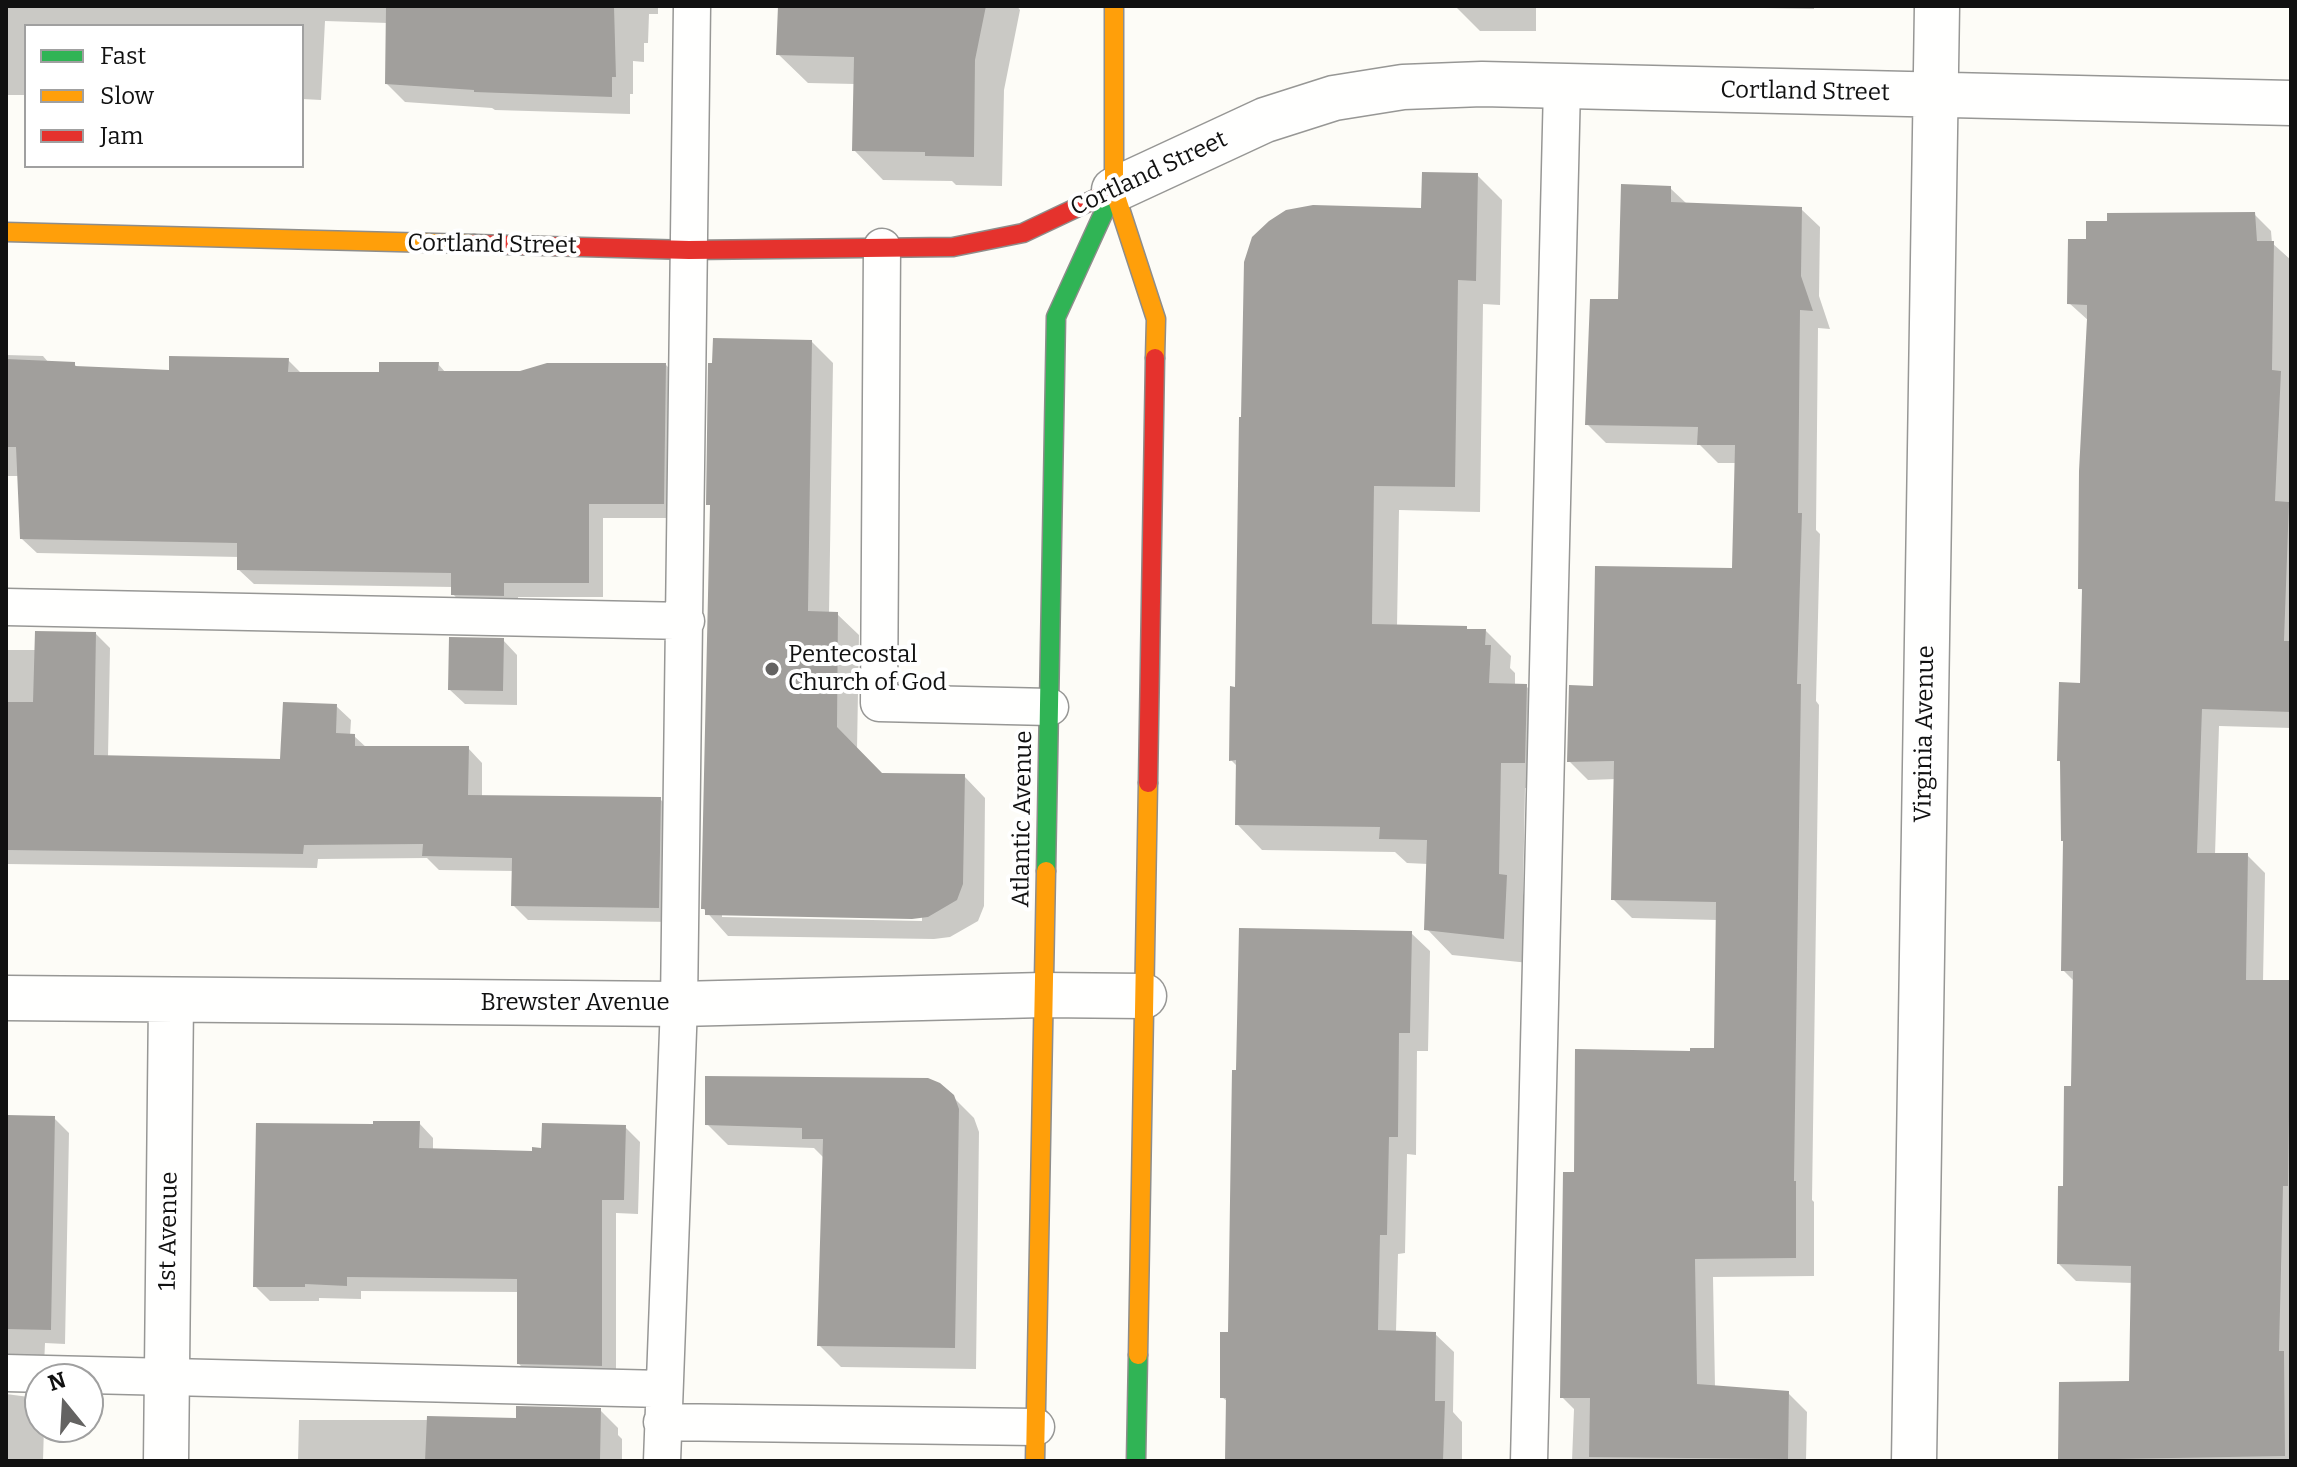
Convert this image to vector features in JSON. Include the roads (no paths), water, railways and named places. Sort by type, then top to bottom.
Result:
[{"type":"main road","name":"Atlantic Avenue","points":[[1114,6],[1114,190],[1156,319],[1136,1461]]},
{"type":"main road","name":"Cortland Street","points":[[6,232],[689,250],[953,247],[1023,233],[1114,190]]},
{"type":"main road","name":"Atlantic Avenue","points":[[1035,1444],[1056,317],[1114,190]]},
{"type":"street","name":"Virginia Avenue","points":[[1914,1461],[1937,6]]},
{"type":"street","name":"Cortland Street","points":[[1114,190],[1265,120],[1334,98],[1403,87],[1482,84],[2291,103]]},
{"type":"street","name":"Brewster Avenue","points":[[6,998],[679,1004],[1043,995],[1144,996]]},
{"type":"street","name":"1st Avenue","points":[[166,1461],[171,1001]]},
{"type":"lane","points":[[662,1461],[679,1004],[692,6]]},
{"type":"lane","points":[[1529,1461],[1562,86]]},
{"type":"lane","points":[[882,247],[879,703],[1050,707]]},
{"type":"lane","points":[[6,607],[686,621]]},
{"type":"lane","points":[[6,1373],[167,1376],[662,1405],[1035,1444]]},
{"type":"place","name":"Pentecostal Church of God","points":[[772,669]]}]
